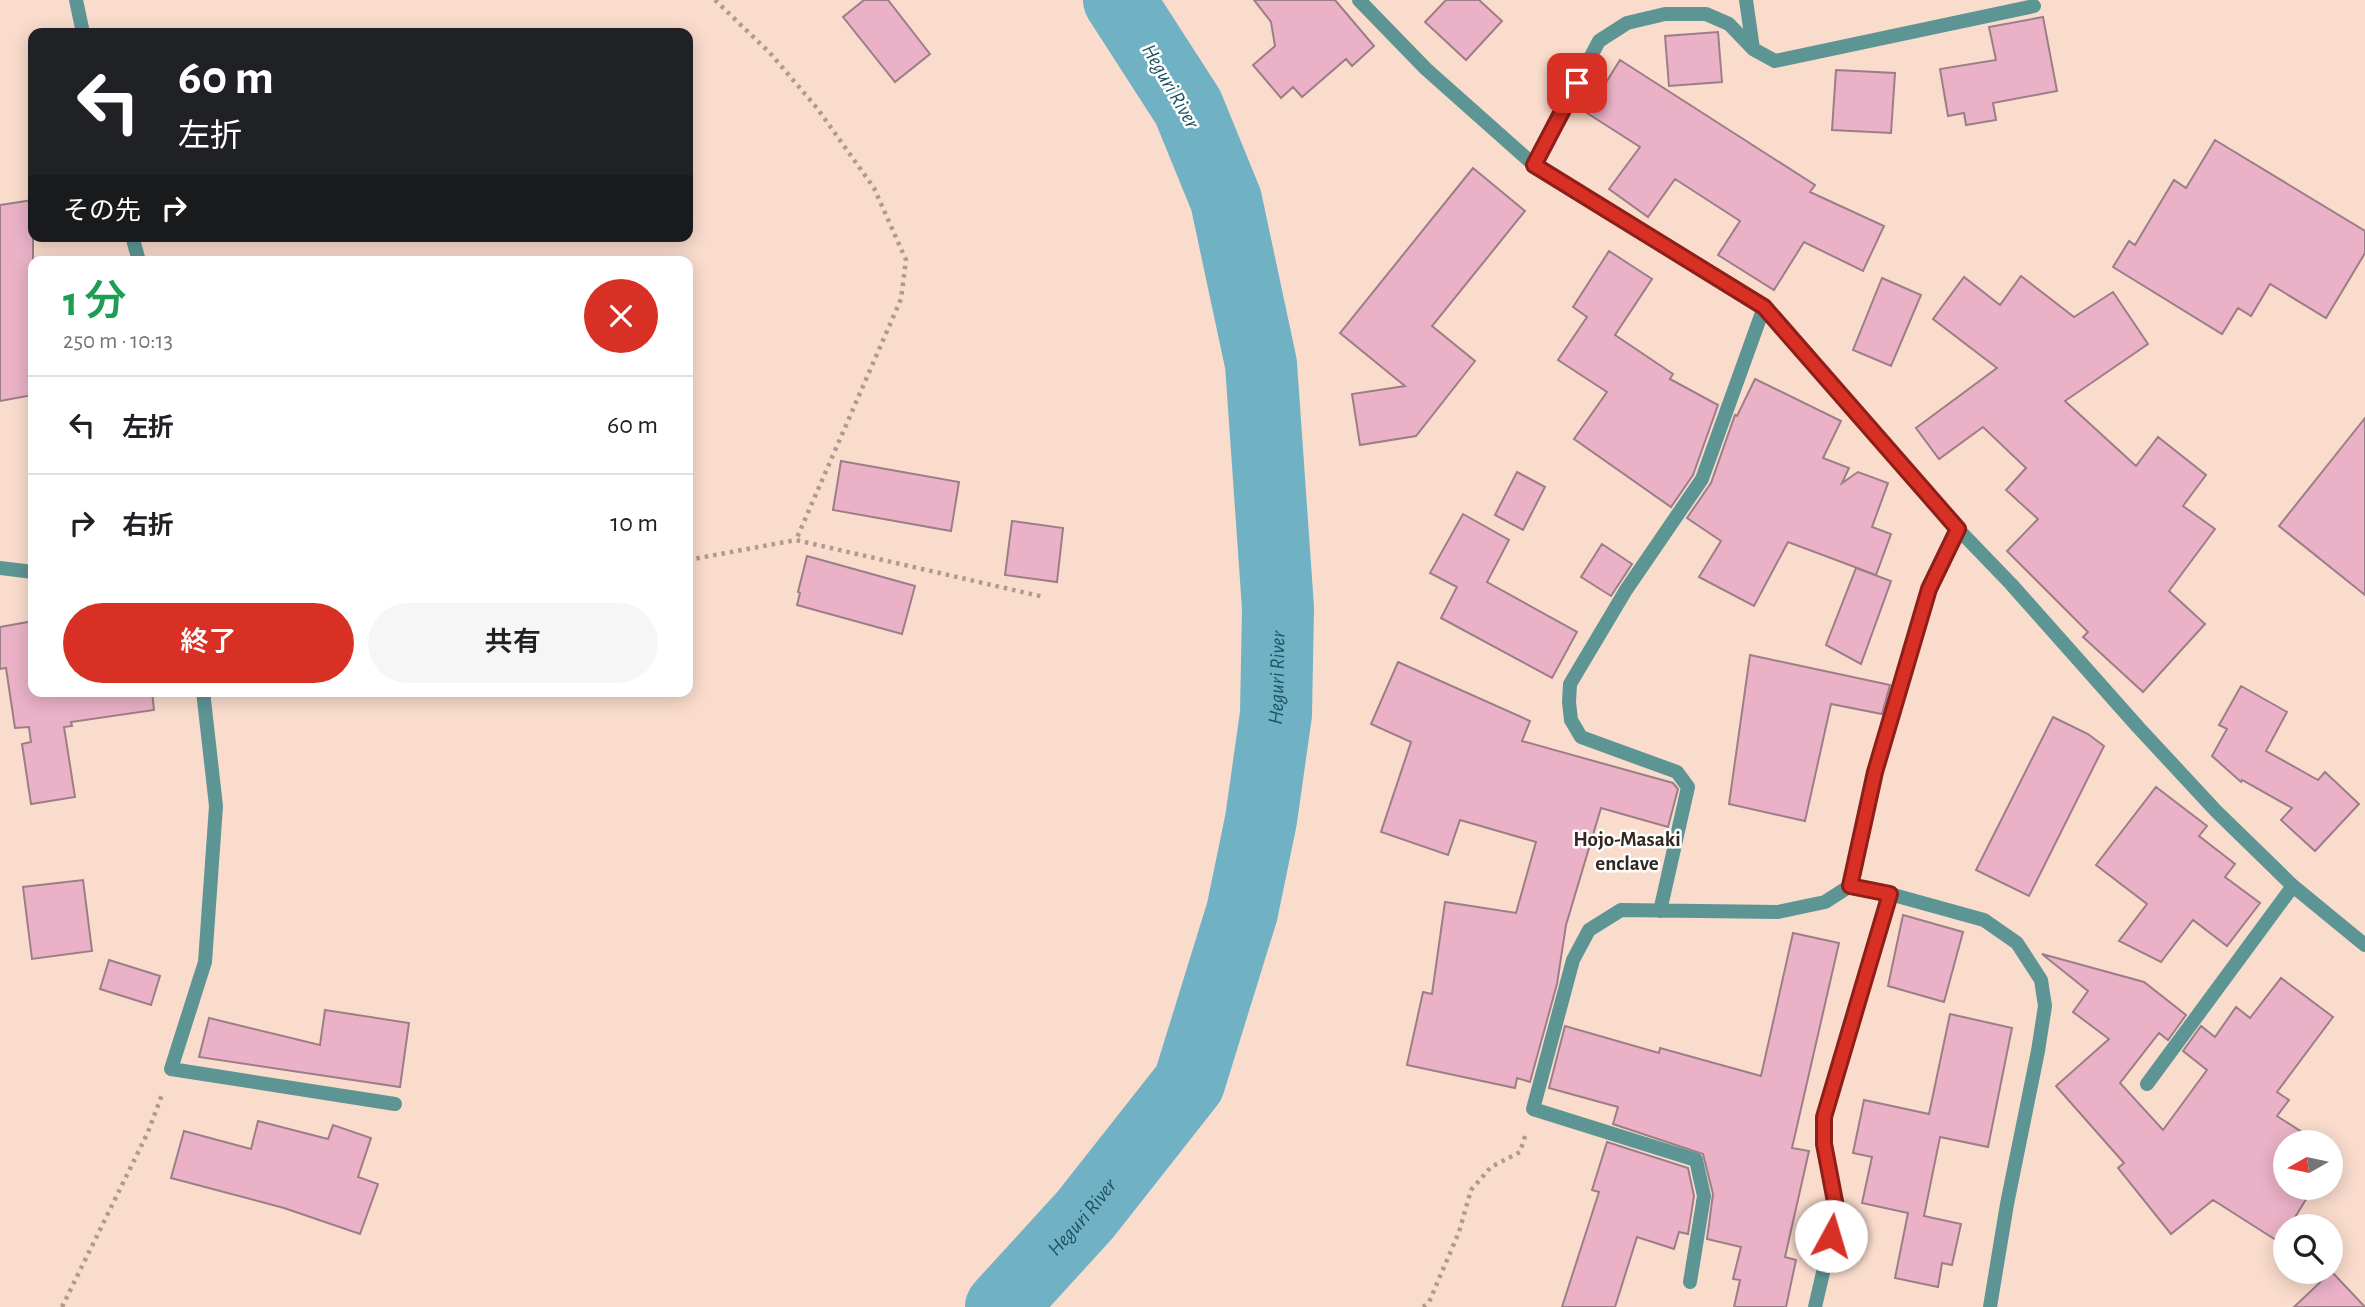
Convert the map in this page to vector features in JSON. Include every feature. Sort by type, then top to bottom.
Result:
[{"type":"street","points":[[76,0],[82,28]]},
{"type":"street","points":[[1359,0],[1426,69],[1534,165],[1764,307],[1958,529],[2011,584],[2137,727],[2294,886],[2365,945]]},
{"type":"street","points":[[1746,0],[1753,49]]},
{"type":"street","points":[[1534,165],[1599,41],[1626,23],[1665,14],[1706,14],[1729,24],[1753,49],[1775,61],[2034,6]]},
{"type":"street","points":[[1660,911],[1688,787],[1677,772],[1581,737],[1571,720],[1570,684],[1626,590],[1702,480],[1764,307]]},
{"type":"street","points":[[1850,886],[1875,772],[1929,589],[1958,529]]},
{"type":"street","points":[[0,568],[28,571]]},
{"type":"street","points":[[204,697],[216,807],[205,962],[171,1069],[395,1104]]},
{"type":"street","points":[[1690,1282],[1703,1196],[1696,1160],[1533,1109],[1573,960],[1589,930],[1621,910],[1778,912],[1825,902],[1850,886],[1984,920],[2017,943],[2040,980],[2045,1006],[1990,1307]]},
{"type":"street","points":[[2147,1084],[2294,886]]},
{"type":"street","points":[[1815,1307],[1837,1212],[1824,1144],[1824,1117],[1890,894]]},
{"type":"path","points":[[716,0],[770,53],[817,108],[874,188],[906,260],[901,299],[796,540]]},
{"type":"path","points":[[693,559],[796,540],[1044,597]]},
{"type":"path","points":[[62,1307],[148,1132],[171,1069]]},
{"type":"path","points":[[1423,1307],[1429,1302],[1459,1232],[1471,1190],[1491,1167],[1520,1152],[1533,1109]]},
{"type":"building","points":[[864,0],[888,0],[930,54],[895,82],[843,17]]},
{"type":"building","points":[[1254,0],[1335,0],[1374,46],[1352,66],[1346,59],[1302,97],[1293,87],[1281,98],[1253,65],[1275,46],[1271,22]]},
{"type":"building","points":[[1446,0],[1479,0],[1502,21],[1466,60],[1425,22]]},
{"type":"building","points":[[2043,17],[2057,91],[1993,103],[1996,120],[1966,125],[1964,113],[1948,116],[1940,69],[1996,60],[1989,27]]},
{"type":"building","points":[[1718,32],[1722,82],[1669,86],[1665,36]]},
{"type":"building","points":[[1620,60],[1815,185],[1810,192],[1884,226],[1863,271],[1804,242],[1774,290],[1718,255],[1740,221],[1675,179],[1648,217],[1609,189],[1640,147],[1587,113]]},
{"type":"building","points":[[1836,70],[1895,73],[1891,133],[1832,130]]},
{"type":"building","points":[[2215,140],[2365,231],[2365,253],[2326,318],[2270,284],[2251,316],[2238,308],[2222,334],[2113,267],[2129,241],[2135,245],[2174,180],[2186,188]]},
{"type":"building","points":[[1473,168],[1525,211],[1432,326],[1475,361],[1416,436],[1360,445],[1352,394],[1405,386],[1340,333]]},
{"type":"building","points":[[28,201],[28,242],[33,242],[33,256],[28,256],[28,396],[0,401],[0,205]]},
{"type":"building","points":[[1609,251],[1652,279],[1615,335],[1673,374],[1670,379],[1718,405],[1693,475],[1671,507],[1574,439],[1607,392],[1558,360],[1587,317],[1573,307]]},
{"type":"building","points":[[2021,276],[2074,317],[2113,292],[2148,344],[2065,401],[2136,466],[2158,437],[2206,475],[2183,506],[2215,529],[2169,591],[2205,624],[2143,692],[2083,637],[2088,632],[2007,551],[2038,519],[2006,490],[2026,468],[1983,427],[1939,459],[1916,428],[1997,368],[1933,319],[1964,277],[2000,305]]},
{"type":"building","points":[[1882,278],[1921,295],[1891,366],[1853,350]]},
{"type":"building","points":[[1755,379],[1841,421],[1823,458],[1849,468],[1842,483],[1858,472],[1888,483],[1872,527],[1891,534],[1876,575],[1788,542],[1754,606],[1699,577],[1721,541],[1687,518],[1711,483],[1735,415],[1737,416]]},
{"type":"building","points":[[2365,418],[2365,595],[2279,526]]},
{"type":"building","points":[[841,461],[959,482],[951,531],[833,510]]},
{"type":"building","points":[[1517,472],[1545,487],[1523,530],[1495,515]]},
{"type":"building","points":[[1463,514],[1509,540],[1487,582],[1577,632],[1552,678],[1441,618],[1457,587],[1430,573]]},
{"type":"building","points":[[1012,521],[1063,528],[1057,582],[1005,575]]},
{"type":"building","points":[[1602,544],[1632,564],[1611,596],[1581,577]]},
{"type":"building","points":[[807,556],[915,586],[902,634],[797,605]]},
{"type":"building","points":[[1856,568],[1891,581],[1861,664],[1826,645]]},
{"type":"building","points":[[28,622],[28,697],[153,697],[154,710],[71,722],[72,726],[64,727],[75,797],[31,804],[22,744],[31,742],[29,727],[15,728],[6,668],[0,669],[0,627]]},
{"type":"building","points":[[1750,655],[1890,685],[1882,714],[1831,704],[1805,821],[1729,804]]},
{"type":"building","points":[[1398,662],[1530,721],[1522,741],[1673,783],[1678,789],[1668,827],[1601,808],[1566,925],[1557,984],[1530,1082],[1517,1078],[1515,1088],[1407,1065],[1423,992],[1432,994],[1445,902],[1516,913],[1536,842],[1460,820],[1448,855],[1381,832],[1411,742],[1371,724]]},
{"type":"building","points":[[2241,686],[2287,712],[2266,751],[2318,780],[2325,772],[2359,804],[2315,851],[2281,820],[2292,808],[2242,780],[2241,782],[2212,756],[2227,729],[2219,725]]},
{"type":"building","points":[[2053,717],[2088,734],[2104,746],[2029,896],[1976,870]]},
{"type":"building","points":[[2156,787],[2207,826],[2199,836],[2235,864],[2225,877],[2260,903],[2227,946],[2193,920],[2161,962],[2119,941],[2147,904],[2096,865]]},
{"type":"building","points":[[83,880],[92,951],[32,959],[23,887]]},
{"type":"building","points":[[1903,915],[1963,932],[1944,1002],[1888,986]]},
{"type":"building","points":[[1793,933],[1839,943],[1792,1148],[1809,1151],[1785,1257],[1796,1260],[1786,1307],[1734,1307],[1740,1280],[1733,1279],[1741,1247],[1707,1239],[1713,1194],[1703,1154],[1613,1124],[1618,1107],[1549,1088],[1565,1026],[1659,1053],[1660,1048],[1761,1076]]},
{"type":"building","points":[[2042,954],[2144,982],[2186,1015],[2168,1040],[2159,1033],[2120,1083],[2163,1130],[2207,1070],[2183,1051],[2201,1026],[2215,1037],[2236,1007],[2250,1018],[2281,978],[2333,1017],[2277,1092],[2289,1100],[2277,1116],[2299,1130],[2273,1130],[2273,1200],[2306,1200],[2297,1214],[2273,1214],[2273,1238],[2213,1200],[2171,1234],[2118,1168],[2124,1163],[2056,1086],[2109,1039],[2073,1012],[2088,991]]},
{"type":"building","points":[[109,960],[160,976],[151,1005],[100,989]]},
{"type":"building","points":[[325,1010],[409,1023],[400,1087],[199,1057],[209,1018],[320,1045]]},
{"type":"building","points":[[1950,1014],[2012,1028],[1988,1147],[1940,1137],[1924,1216],[1961,1224],[1952,1265],[1942,1263],[1938,1287],[1895,1278],[1908,1213],[1862,1203],[1872,1157],[1853,1153],[1864,1100],[1929,1114]]},
{"type":"building","points":[[258,1121],[328,1139],[333,1125],[371,1138],[358,1177],[378,1184],[360,1234],[284,1208],[171,1178],[184,1131],[251,1149]]},
{"type":"building","points":[[1607,1142],[1688,1168],[1694,1196],[1688,1234],[1679,1232],[1674,1249],[1637,1237],[1615,1307],[1562,1307],[1599,1192],[1592,1190]]},
{"type":"building","points":[[2318,1284],[2343,1284],[2365,1307],[2294,1307]]},
{"type":"waterway","name":"Heguri River","points":[[1001,1307],[1085,1215],[1189,1083],[1242,912],[1261,820],[1276,714],[1278,608],[1261,364],[1226,200],[1188,107],[1119,0]]},
{"type":"district","name":"Hojo-Masaki enclave","points":[[1627,851]]},
{"type":"route","points":[[1577,83],[1534,165],[1764,307],[1958,529],[1929,589],[1875,772],[1850,886],[1890,894],[1824,1117],[1827,1167],[1837,1212],[1831,1236]]}]
